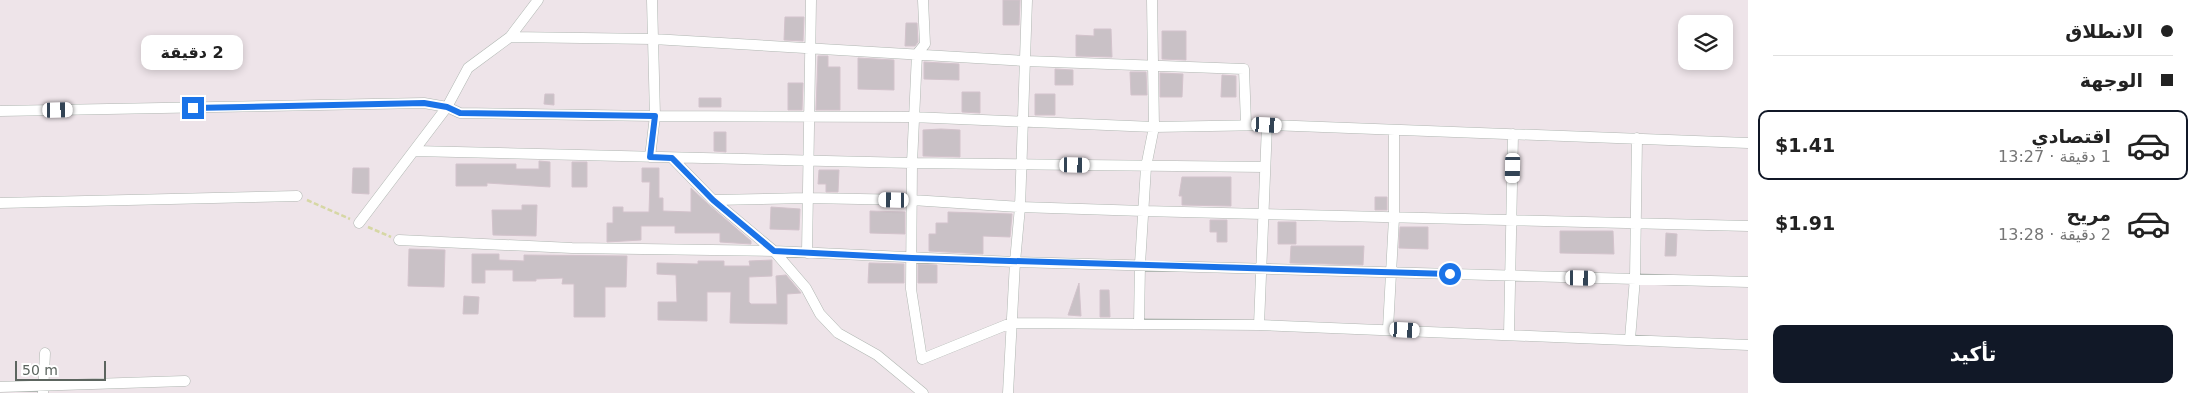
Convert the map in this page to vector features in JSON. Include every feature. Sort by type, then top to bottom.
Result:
[{"type":"street","points":[[359,223],[447,107],[468,68],[510,37],[538,0]]},
{"type":"street","points":[[650,157],[655,116],[652,0]]},
{"type":"street","points":[[807,253],[806,198],[810,117],[811,0]]},
{"type":"street","points":[[923,0],[925,44],[917,54],[912,117],[911,289],[922,359],[1011,323],[1259,325],[1748,345]]},
{"type":"street","points":[[1008,393],[1014,262],[1020,207],[1027,0]]},
{"type":"street","points":[[1138,324],[1146,167],[1154,127],[1152,0]]},
{"type":"street","points":[[510,37],[653,40],[1026,61],[1244,69],[1246,124]]},
{"type":"street","points":[[0,111],[424,103],[447,107],[460,113],[912,117],[1154,127],[1246,124],[1748,142]]},
{"type":"street","points":[[1259,325],[1267,125]]},
{"type":"street","points":[[1388,329],[1394,218],[1394,130]]},
{"type":"street","points":[[1509,335],[1513,134]]},
{"type":"street","points":[[1630,339],[1635,278],[1637,138]]},
{"type":"street","points":[[414,151],[912,163],[1265,167]]},
{"type":"street","points":[[672,158],[713,200],[774,251],[806,288],[820,314],[838,333],[877,355],[923,393]]},
{"type":"street","points":[[0,203],[297,196]]},
{"type":"street","points":[[713,200],[806,198],[912,200],[1144,212],[1512,219],[1748,226]]},
{"type":"street","points":[[399,240],[572,248],[774,251],[1014,262],[1748,282]]},
{"type":"street","points":[[43,389],[45,353]]},
{"type":"street","points":[[0,387],[43,389],[184,381]]},
{"type":"building","points":[[1003,0],[1020,0],[1019,25],[1003,25]]},
{"type":"building","points":[[785,17],[804,17],[803,41],[784,40]]},
{"type":"building","points":[[906,23],[917,23],[918,42],[915,46],[905,46]]},
{"type":"building","points":[[1094,29],[1111,29],[1112,57],[1076,56],[1076,35],[1094,36]]},
{"type":"building","points":[[1162,31],[1186,31],[1186,60],[1162,59]]},
{"type":"building","points":[[818,56],[828,56],[828,67],[840,67],[840,110],[816,110]]},
{"type":"building","points":[[858,58],[894,60],[894,90],[858,89]]},
{"type":"building","points":[[924,62],[959,64],[959,80],[924,79]]},
{"type":"building","points":[[1055,69],[1073,70],[1073,85],[1055,85]]},
{"type":"building","points":[[1130,72],[1146,72],[1147,95],[1131,95]]},
{"type":"building","points":[[1160,73],[1183,74],[1182,97],[1160,97]]},
{"type":"building","points":[[1222,75],[1236,76],[1236,97],[1221,97]]},
{"type":"building","points":[[788,83],[803,83],[802,110],[788,110]]},
{"type":"building","points":[[962,92],[980,92],[980,113],[962,112]]},
{"type":"building","points":[[545,94],[554,94],[554,105],[544,104]]},
{"type":"building","points":[[1035,94],[1055,94],[1055,115],[1035,115]]},
{"type":"building","points":[[699,98],[721,98],[721,107],[699,107]]},
{"type":"building","points":[[923,130],[960,130],[960,157],[923,156]]},
{"type":"building","points":[[714,132],[726,132],[726,152],[714,151]]},
{"type":"building","points":[[539,161],[550,162],[550,187],[487,183],[487,186],[456,186],[456,164],[516,164],[516,169],[539,169]]},
{"type":"building","points":[[572,162],[587,162],[587,187],[572,187]]},
{"type":"building","points":[[353,168],[369,168],[369,194],[352,193]]},
{"type":"building","points":[[642,168],[659,168],[659,198],[663,198],[663,211],[691,212],[691,188],[751,241],[751,244],[720,242],[720,233],[675,233],[675,226],[641,226],[641,240],[607,242],[607,223],[613,223],[613,207],[623,207],[623,212],[649,212],[650,182],[642,182]]},
{"type":"building","points":[[819,170],[839,170],[838,192],[826,192],[826,184],[818,184]]},
{"type":"building","points":[[1182,177],[1231,177],[1231,206],[1182,205],[1182,196],[1179,196]]},
{"type":"building","points":[[1375,197],[1387,197],[1387,210],[1375,210]]},
{"type":"building","points":[[522,205],[537,205],[536,236],[493,235],[492,210],[522,210]]},
{"type":"building","points":[[771,207],[800,209],[799,230],[770,229]]},
{"type":"building","points":[[870,211],[905,212],[905,234],[870,233]]},
{"type":"building","points":[[948,212],[1012,214],[1010,237],[983,236],[983,254],[929,251],[929,234],[936,234],[936,223],[948,223]]},
{"type":"building","points":[[1210,220],[1227,220],[1227,242],[1217,242],[1217,232],[1210,232]]},
{"type":"building","points":[[1278,222],[1296,222],[1296,244],[1278,244]]},
{"type":"building","points":[[1400,227],[1428,227],[1428,249],[1399,248]]},
{"type":"building","points":[[1560,231],[1613,231],[1614,254],[1560,253]]},
{"type":"building","points":[[1666,233],[1677,234],[1676,256],[1665,256]]},
{"type":"building","points":[[1291,246],[1364,246],[1363,265],[1290,263]]},
{"type":"building","points":[[409,249],[445,250],[444,287],[408,286]]},
{"type":"building","points":[[472,254],[499,254],[499,260],[524,261],[524,255],[627,256],[626,287],[605,287],[605,317],[574,317],[574,284],[562,284],[563,278],[513,281],[513,270],[485,270],[485,283],[472,283]]},
{"type":"building","points":[[772,260],[772,276],[749,277],[749,302],[751,304],[777,304],[776,276],[786,275],[801,293],[787,294],[787,324],[730,323],[731,292],[707,292],[707,321],[658,320],[658,302],[677,302],[676,275],[657,274],[657,263],[698,264],[698,261],[724,261],[724,266],[750,266],[749,261]]},
{"type":"building","points":[[869,263],[904,264],[904,283],[868,283]]},
{"type":"building","points":[[918,264],[937,265],[937,283],[918,283]]},
{"type":"building","points":[[1079,283],[1081,316],[1068,315]]},
{"type":"building","points":[[1100,290],[1109,290],[1110,317],[1100,317]]},
{"type":"building","points":[[464,296],[479,297],[478,314],[463,314]]},
{"type":"route","points":[[193,108],[424,103],[447,107],[460,113],[655,116],[650,157],[672,158],[713,200],[774,251],[1014,262],[1450,274]]}]
